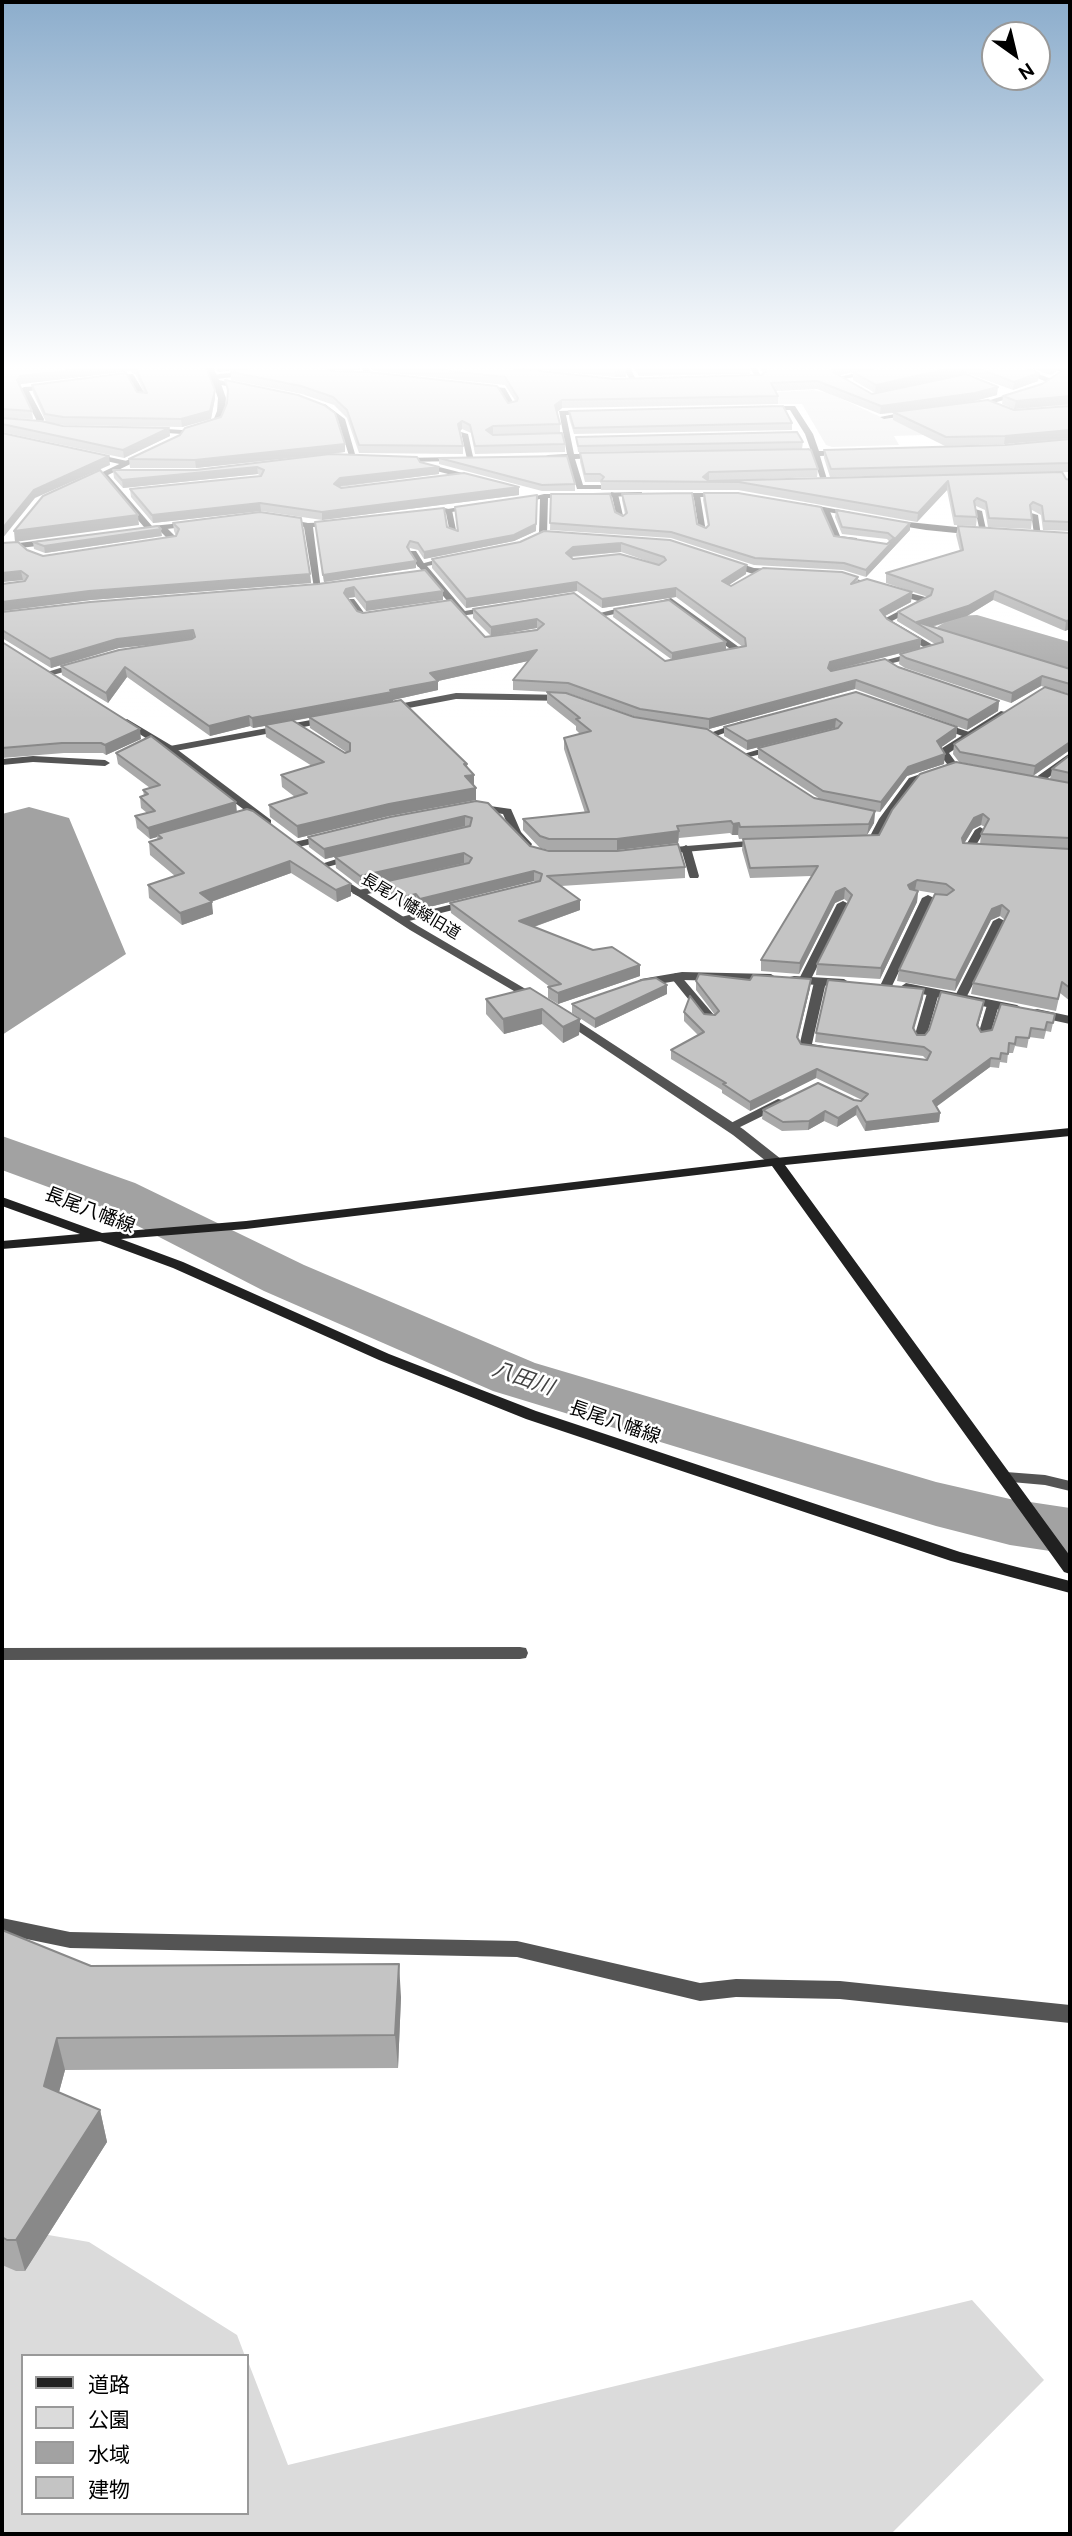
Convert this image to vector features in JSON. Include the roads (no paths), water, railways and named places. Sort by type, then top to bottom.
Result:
[{"type":"main road","points":[[2,1245],[98,1235],[246,1225],[776,1162],[1070,1132]]},
{"type":"main road","points":[[776,1162],[1009,1480],[1070,1568]]},
{"type":"main road","name":"長尾八幡線","points":[[2,1201],[178,1265],[384,1357],[531,1415],[957,1557],[1070,1587]]},
{"type":"street","points":[[78,486],[84,483]]},
{"type":"street","points":[[112,483],[150,529]]},
{"type":"street","points":[[515,502],[544,496],[614,495],[647,490],[580,487],[579,483]]},
{"type":"street","points":[[813,484],[835,483]]},
{"type":"street","points":[[676,486],[717,485]]},
{"type":"street","points":[[517,489],[544,496]]},
{"type":"street","points":[[119,493],[133,492]]},
{"type":"street","points":[[614,495],[621,518]]},
{"type":"street","points":[[658,495],[728,495]]},
{"type":"street","points":[[696,495],[703,530]]},
{"type":"street","points":[[543,534],[544,496]]},
{"type":"street","points":[[789,503],[863,516]]},
{"type":"street","points":[[421,513],[488,506]]},
{"type":"street","points":[[825,509],[837,538],[862,541]]},
{"type":"street","points":[[448,510],[454,533]]},
{"type":"street","points":[[978,511],[984,533]]},
{"type":"street","points":[[1024,534],[1042,535],[1034,515]]},
{"type":"street","points":[[272,518],[308,525],[345,523]]},
{"type":"street","points":[[876,519],[926,528],[997,533]]},
{"type":"street","points":[[137,531],[201,523]]},
{"type":"street","points":[[305,589],[322,587],[308,525]]},
{"type":"street","points":[[152,545],[174,540],[162,527]]},
{"type":"street","points":[[2,548],[14,533]]},
{"type":"street","points":[[517,546],[543,534],[557,535]]},
{"type":"street","points":[[2,548],[61,541]]},
{"type":"street","points":[[23,545],[32,555]]},
{"type":"street","points":[[413,553],[472,623]]},
{"type":"street","points":[[421,565],[462,556]]},
{"type":"street","points":[[718,559],[763,571],[790,573]]},
{"type":"street","points":[[751,578],[763,571]]},
{"type":"street","points":[[416,575],[429,573]]},
{"type":"street","points":[[830,575],[843,576],[926,600],[887,620],[935,650],[859,670]]},
{"type":"street","points":[[351,601],[363,617],[389,613]]},
{"type":"street","points":[[609,621],[596,611],[671,601],[740,652],[716,657]]},
{"type":"street","points":[[442,606],[456,604]]},
{"type":"street","points":[[464,614],[501,608]]},
{"type":"street","points":[[49,674],[96,660]]},
{"type":"street","points":[[886,663],[901,672]]},
{"type":"street","points":[[38,667],[61,681]]},
{"type":"street","points":[[375,711],[456,696],[567,698],[579,702]]},
{"type":"street","points":[[954,766],[943,752],[1011,709],[999,705]]},
{"type":"street","name":"長尾八幡線旧道","points":[[120,718],[150,742],[170,749],[358,893],[545,1004]]},
{"type":"street","points":[[170,749],[335,718]]},
{"type":"street","points":[[710,735],[750,722]]},
{"type":"street","points":[[931,722],[968,735]]},
{"type":"street","points":[[295,726],[304,733]]},
{"type":"street","points":[[698,733],[710,735],[720,741]]},
{"type":"street","points":[[755,762],[741,753],[783,745]]},
{"type":"street","points":[[1022,779],[1041,783],[1070,756]]},
{"type":"street","points":[[2,762],[33,759],[109,761],[95,776]]},
{"type":"street","points":[[847,842],[873,841],[884,819],[913,780],[954,766],[981,771]]},
{"type":"street","points":[[464,809],[476,806],[507,811],[516,833],[535,852]]},
{"type":"street","points":[[244,817],[257,813]]},
{"type":"street","points":[[871,816],[884,819]]},
{"type":"street","points":[[980,830],[968,850],[993,851]]},
{"type":"street","points":[[298,848],[342,834]]},
{"type":"street","points":[[644,853],[772,842]]},
{"type":"street","points":[[298,848],[359,856]]},
{"type":"street","points":[[686,848],[694,876]]},
{"type":"street","points":[[358,893],[425,878]]},
{"type":"street","points":[[915,896],[944,900]]},
{"type":"street","points":[[886,986],[928,898]]},
{"type":"street","points":[[401,920],[482,900]]},
{"type":"street","points":[[804,981],[842,904]]},
{"type":"street","points":[[960,998],[999,921]]},
{"type":"street","points":[[627,987],[676,977],[738,976],[886,986],[1070,1020]]},
{"type":"street","points":[[676,977],[710,1018]]},
{"type":"street","points":[[820,982],[805,1047],[831,1050]]},
{"type":"street","points":[[920,1038],[933,993]]},
{"type":"street","points":[[984,1035],[993,1005]]},
{"type":"street","points":[[563,1009],[776,1162]]},
{"type":"street","points":[[729,1127],[792,1096]]},
{"type":"street","points":[[1009,1480],[1045,1480],[1070,1486]]},
{"type":"street","points":[[2,1654],[520,1653]]},
{"type":"street","points":[[2,1926],[70,1940],[517,1949],[700,1992],[736,1988],[840,1990],[1070,2014]]},
{"type":"water","points":[[977,615],[1070,642],[1070,677],[952,641],[937,627],[955,616]]},
{"type":"water","points":[[29,807],[69,818],[126,954],[2,1035],[2,814]]},
{"type":"waterway","name":"八田川","points":[[2,1152],[116,1194],[284,1278],[514,1377],[936,1504],[1010,1522],[1070,1531]]}]
